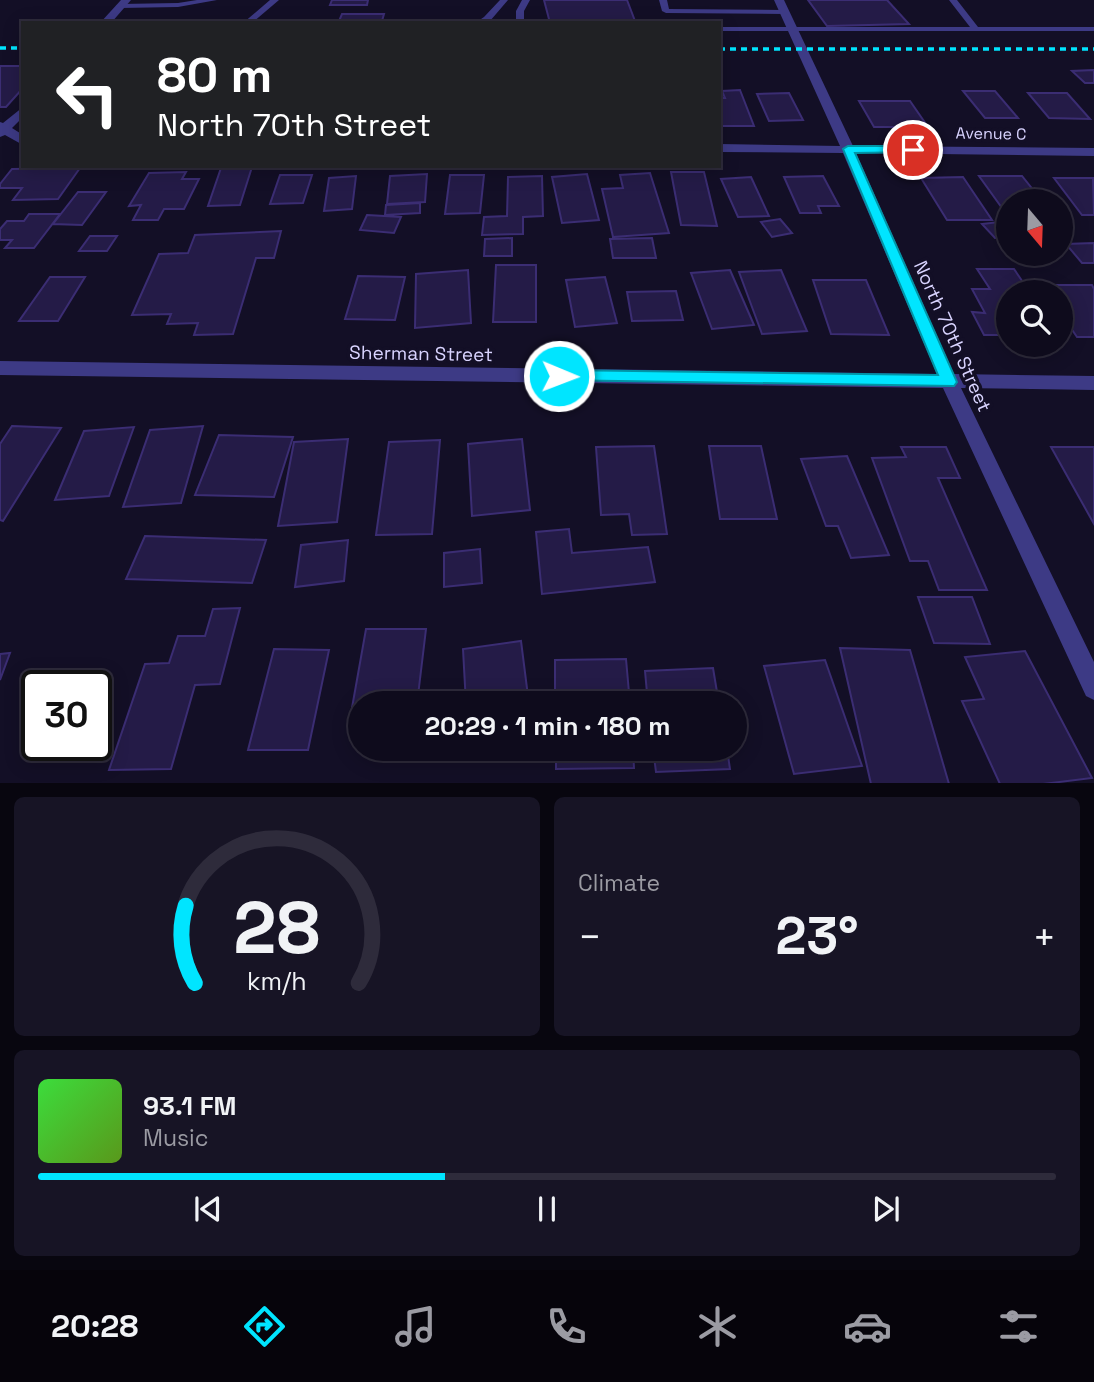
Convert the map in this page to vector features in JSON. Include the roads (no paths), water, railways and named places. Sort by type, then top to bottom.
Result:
[{"type":"street","points":[[107,21],[123,3]]},
{"type":"street","name":"North 70th Street","points":[[781,6],[848,149],[949,382],[1094,688]]},
{"type":"street","points":[[21,112],[2,129],[21,140]]},
{"type":"street","name":"Avenue C","points":[[721,148],[1094,152]]},
{"type":"street","name":"Sherman Street","points":[[0,368],[1094,383]]},
{"type":"lane","points":[[123,3],[178,5],[213,0]]},
{"type":"lane","points":[[249,21],[275,0]]},
{"type":"lane","points":[[483,21],[504,0]]},
{"type":"lane","points":[[520,21],[520,11],[526,0]]},
{"type":"lane","points":[[663,0],[666,10],[734,12],[781,6]]},
{"type":"lane","points":[[729,0],[734,12]]},
{"type":"lane","points":[[953,0],[976,29]]},
{"type":"lane","points":[[721,29],[1094,29]]},
{"type":"railway","points":[[0,48],[21,48]]},
{"type":"railway","points":[[721,49],[1094,49]]}]
